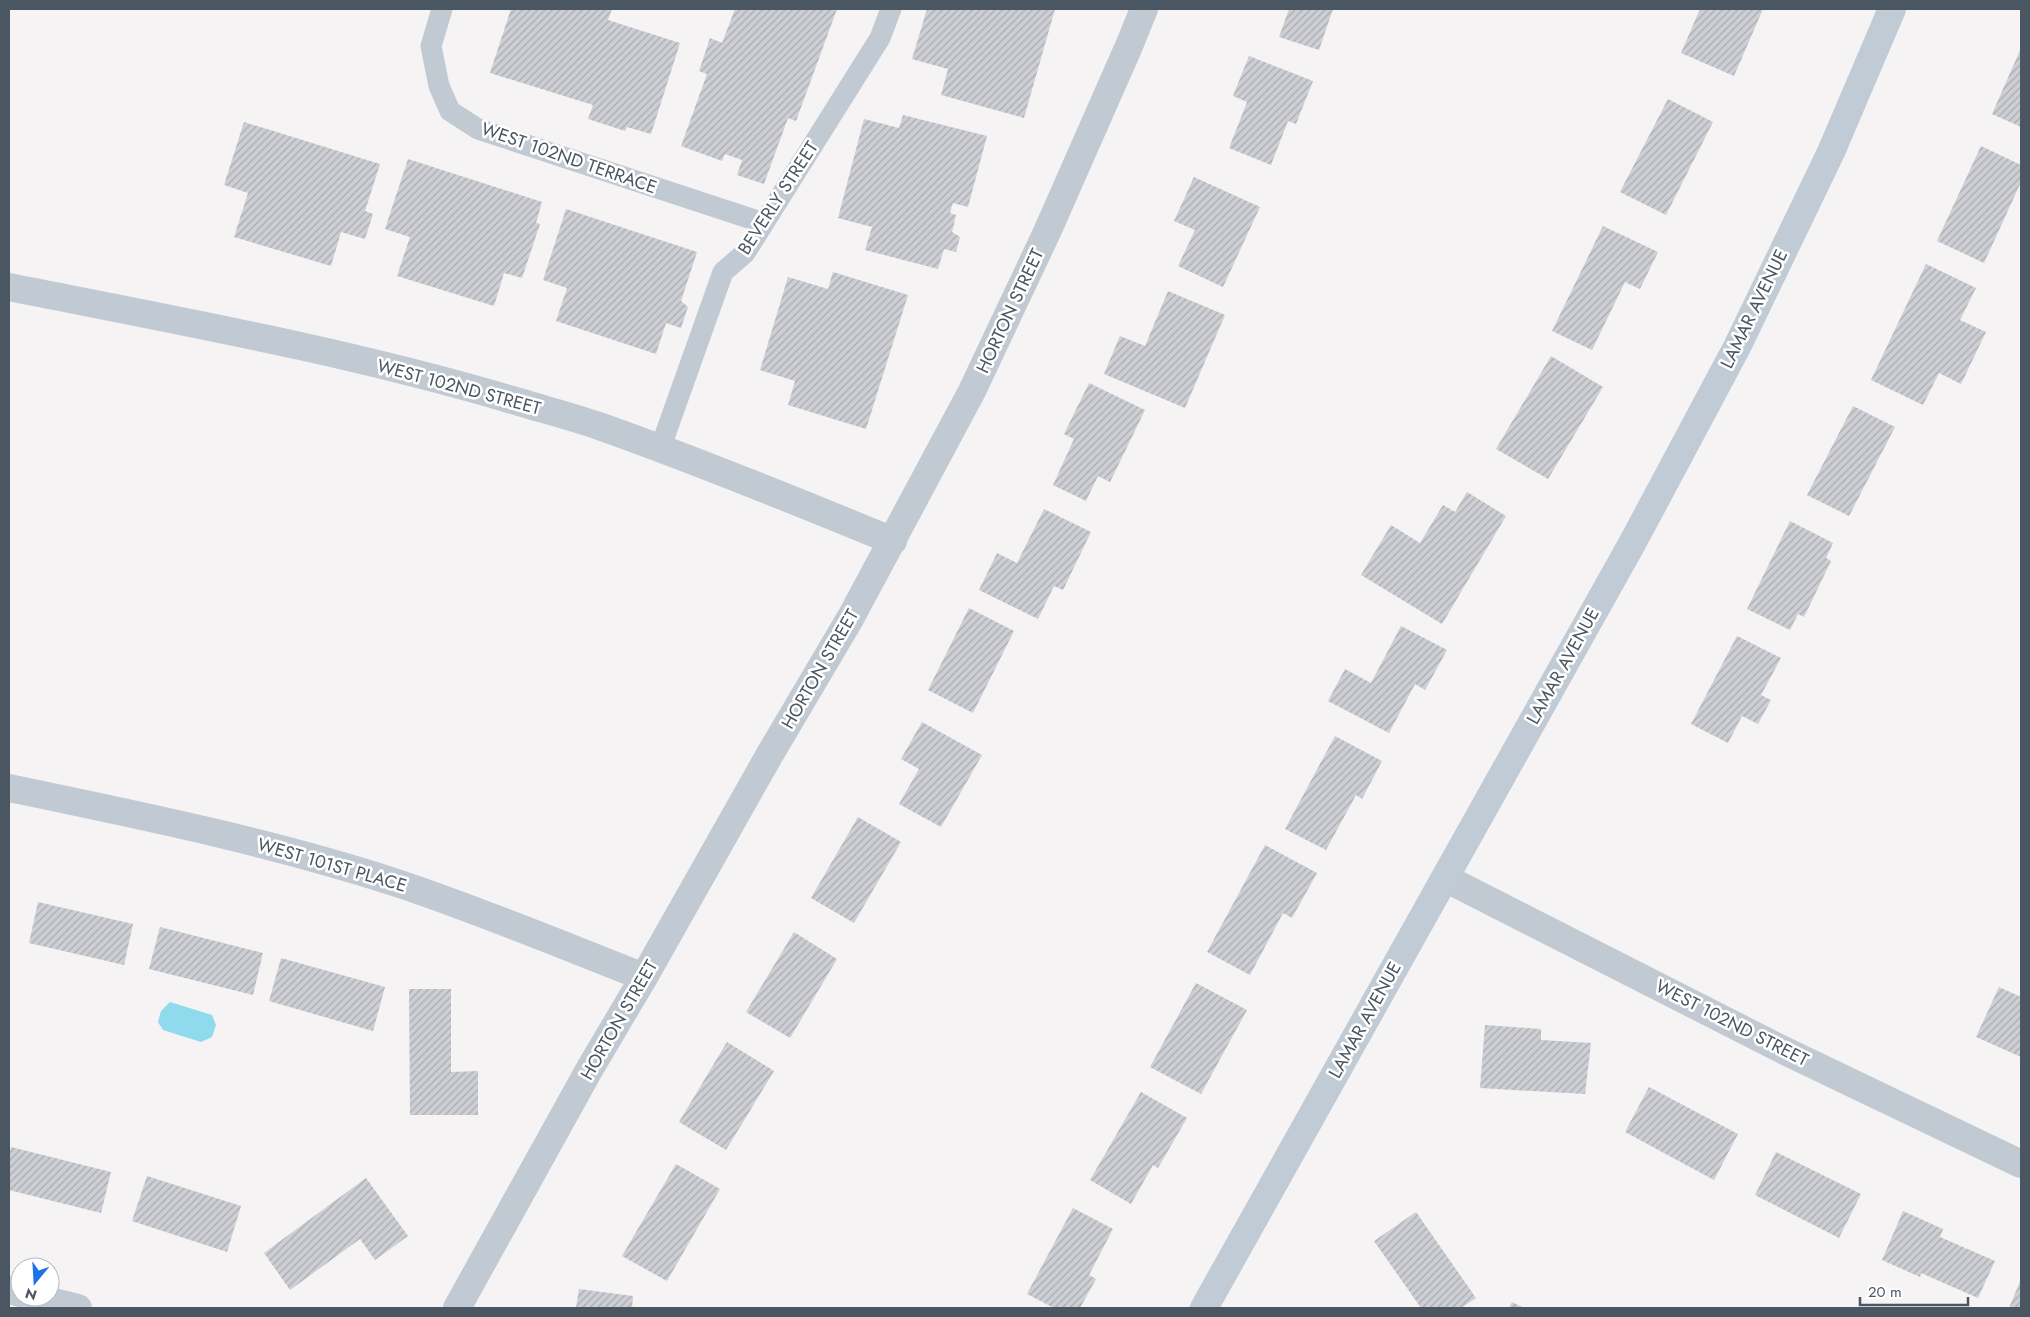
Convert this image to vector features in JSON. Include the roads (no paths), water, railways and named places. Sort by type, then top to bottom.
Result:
[{"type":"street","name":"HORTON STREET","points":[[457,1308],[589,1070],[893,541],[972,391],[1048,232],[1144,9]]},
{"type":"street","name":"LAMAR AVENUE","points":[[1204,1308],[1634,540],[1737,347],[1830,152],[1892,9]]},
{"type":"street","name":"WEST 102ND STREET","points":[[9,287],[359,359],[475,389],[579,420],[660,449],[759,486],[893,541]]},
{"type":"street","name":"WEST 101ST PLACE","points":[[9,788],[253,842],[396,883],[481,913],[644,977]]},
{"type":"street","name":"WEST 102ND STREET","points":[[1445,878],[1785,1051],[2021,1164]]},
{"type":"street","points":[[60,1303],[78,1308]]},
{"type":"lane","name":"WEST 102ND TERRACE","points":[[442,9],[431,46],[439,86],[450,111],[478,129],[764,223]]},
{"type":"lane","name":"BEVERLY STREET","points":[[660,449],[724,272],[745,253],[880,38],[891,9]]},
{"type":"water","points":[[170,1002],[212,1015],[216,1025],[212,1037],[201,1042],[163,1030],[158,1022],[161,1011]]}]
